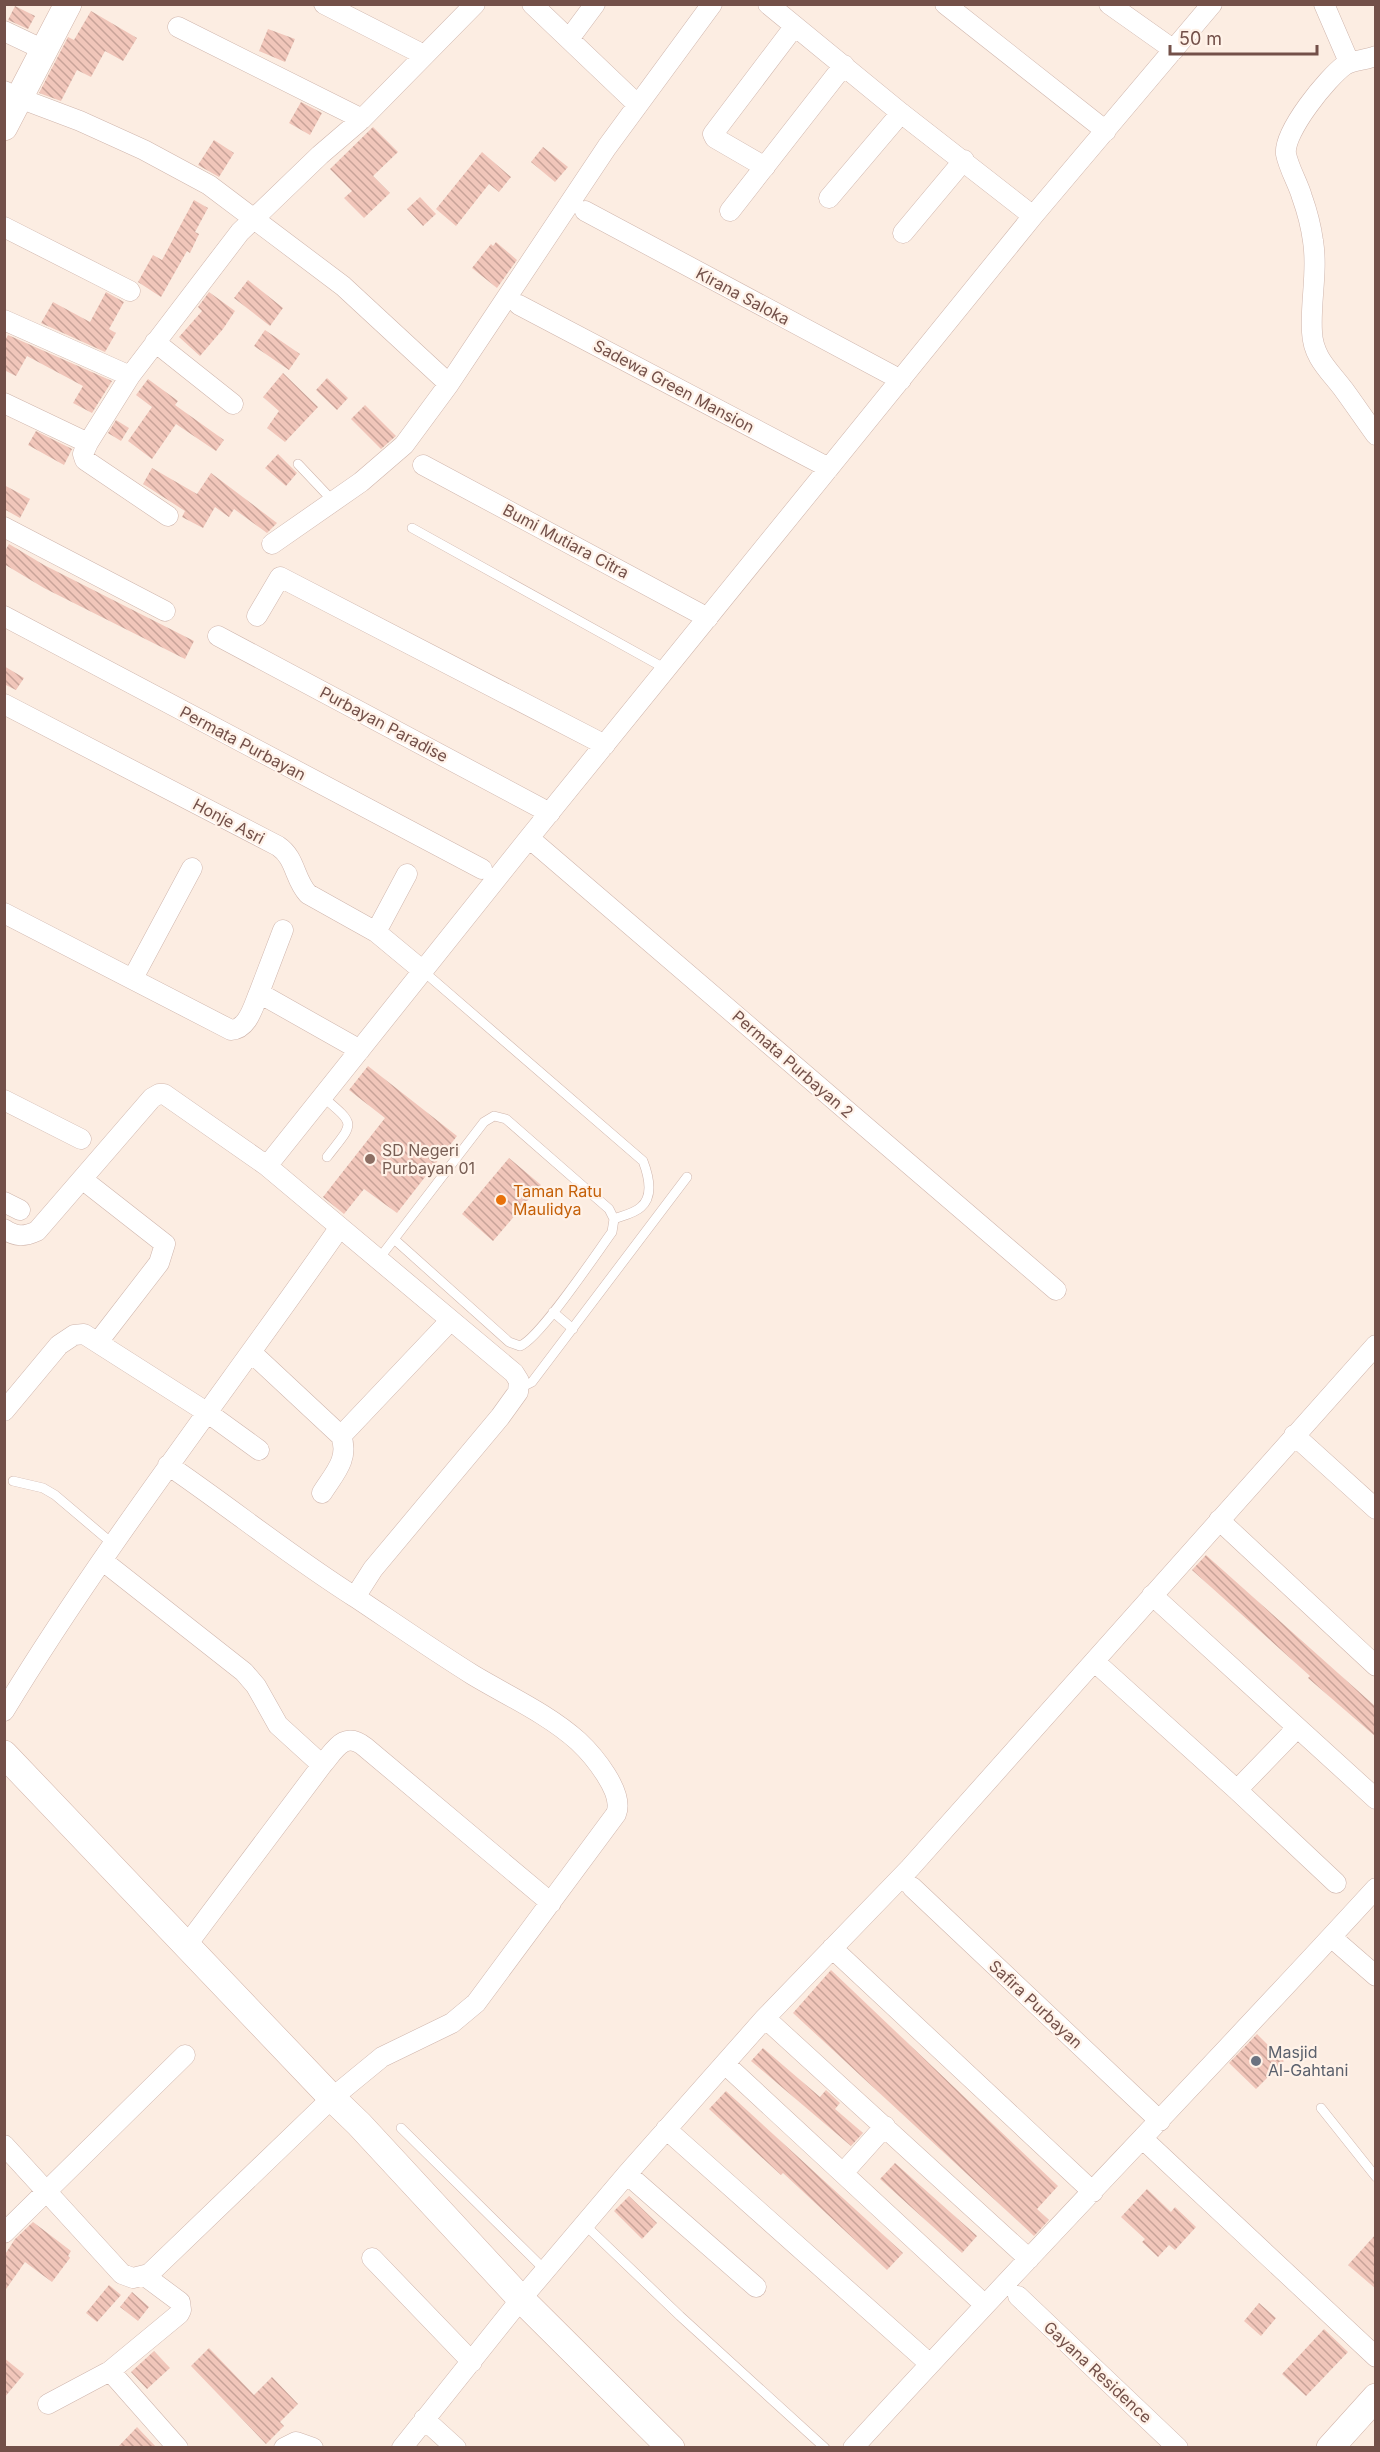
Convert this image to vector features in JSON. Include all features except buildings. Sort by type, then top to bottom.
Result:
[{"type":"street","points":[[4,127],[12,95],[44,50],[68,4]]},
{"type":"street","points":[[324,4],[424,55]]},
{"type":"street","points":[[168,516],[85,460],[83,454],[88,443],[130,376],[207,273],[253,218],[362,119],[476,4]]},
{"type":"street","points":[[532,4],[638,105]]},
{"type":"street","points":[[569,39],[596,4]]},
{"type":"street","points":[[272,544],[370,475],[397,451],[449,384],[607,147],[712,4]]},
{"type":"street","points":[[768,4],[901,113],[1033,216]]},
{"type":"street","points":[[945,4],[1106,131]]},
{"type":"street","points":[[1109,4],[1174,50]]},
{"type":"street","points":[[267,1166],[529,838],[1033,216],[1212,4]]},
{"type":"street","points":[[1324,4],[1349,63]]},
{"type":"street","points":[[178,27],[362,119]]},
{"type":"street","points":[[765,167],[715,138],[713,134],[794,27]]},
{"type":"street","points":[[4,31],[44,50]]},
{"type":"street","points":[[1376,56],[1349,63],[1332,77],[1300,119],[1287,145],[1286,153],[1303,198],[1313,243],[1315,291],[1312,332],[1314,346],[1323,365],[1343,388],[1376,435]]},
{"type":"street","points":[[730,211],[844,65]]},
{"type":"street","points":[[12,95],[80,121],[144,150],[209,185],[343,286],[449,384]]},
{"type":"street","points":[[829,198],[901,113]]},
{"type":"street","points":[[903,233],[964,160]]},
{"type":"street","name":"Kirana Saloka","points":[[585,211],[901,380]]},
{"type":"street","points":[[4,227],[130,291]]},
{"type":"street","name":"Sadewa Green Mansion","points":[[519,305],[829,468]]},
{"type":"street","points":[[4,320],[130,376]]},
{"type":"street","points":[[155,342],[233,404]]},
{"type":"street","points":[[4,403],[88,443]]},
{"type":"street","name":"Bumi Mutiara Citra","points":[[423,465],[708,618]]},
{"type":"street","points":[[4,527],[165,610]]},
{"type":"street","points":[[257,616],[280,577],[605,745]]},
{"type":"street","name":"Permata Purbayan","points":[[4,616],[482,869]]},
{"type":"street","name":"Purbayan Paradise","points":[[218,636],[550,813]]},
{"type":"street","name":"Honje Asri","points":[[4,704],[278,846],[288,855],[302,887],[308,894],[376,932],[423,971]]},
{"type":"street","name":"Permata Purbayan 2","points":[[529,838],[1056,1290]]},
{"type":"street","points":[[133,978],[192,868]]},
{"type":"street","points":[[376,932],[407,874]]},
{"type":"street","points":[[4,914],[231,1030],[238,1029],[246,1022],[283,930]]},
{"type":"street","points":[[259,993],[360,1050]]},
{"type":"street","points":[[4,1229],[18,1236],[27,1236],[36,1231],[152,1098],[164,1094],[267,1166],[513,1373],[519,1381],[520,1388],[494,1424],[373,1569],[355,1597]]},
{"type":"street","points":[[4,1100],[81,1139]]},
{"type":"street","points":[[82,1179],[165,1244],[159,1263],[98,1342]]},
{"type":"street","points":[[4,1711],[63,1617],[168,1465],[252,1353],[340,1227]]},
{"type":"street","points":[[341,1436],[450,1321]]},
{"type":"street","points":[[4,1411],[67,1339],[74,1335],[84,1334],[208,1413],[259,1450]]},
{"type":"street","points":[[402,2448],[545,2270],[666,2129],[765,2018],[910,1868],[1376,1345]]},
{"type":"street","points":[[252,1353],[341,1436],[345,1448],[344,1456],[322,1493]]},
{"type":"street","points":[[1294,1435],[1376,1509]]},
{"type":"street","points":[[4,2145],[122,2274],[134,2278],[145,2276],[157,2268],[382,2056],[461,2016],[476,2003],[616,1814],[619,1799],[612,1785],[586,1749],[558,1725],[468,1671],[355,1597],[268,1538],[218,1499],[168,1465]]},
{"type":"street","points":[[1219,1520],[1376,1666]]},
{"type":"street","points":[[108,1553],[243,1672],[256,1686],[278,1725],[322,1765]]},
{"type":"street","points":[[1152,1595],[1376,1799]]},
{"type":"street","points":[[1095,1662],[1336,1883]]},
{"type":"street","points":[[1237,1790],[1297,1728]]},
{"type":"street","points":[[186,1946],[322,1765],[346,1740],[355,1740],[551,1903]]},
{"type":"street","points":[[4,1754],[333,2100],[359,2124],[521,2299],[671,2448]]},
{"type":"street","name":"Safira Purbayan","points":[[912,1887],[1160,2121]]},
{"type":"street","points":[[853,2448],[1376,1888]]},
{"type":"street","points":[[1338,1943],[1376,1976]]},
{"type":"street","points":[[832,1948],[1092,2192]]},
{"type":"street","points":[[765,2018],[1029,2259]]},
{"type":"street","points":[[4,2233],[185,2055]]},
{"type":"street","points":[[725,2064],[985,2305]]},
{"type":"street","points":[[843,2173],[885,2126]]},
{"type":"street","points":[[666,2129],[930,2364]]},
{"type":"street","points":[[1143,2139],[1376,2357]]},
{"type":"street","points":[[627,2174],[756,2287]]},
{"type":"street","points":[[372,2258],[472,2362]]},
{"type":"street","points":[[48,2404],[110,2370],[177,2317],[181,2310],[180,2302],[145,2276]]},
{"type":"street","name":"Gayana Residence","points":[[1018,2296],[1178,2448]]},
{"type":"street","points":[[110,2370],[178,2448]]},
{"type":"street","points":[[1330,2448],[1376,2397]]},
{"type":"street","points":[[424,2419],[456,2448]]},
{"type":"street","points":[[284,2448],[296,2442],[313,2448]]},
{"type":"lane","points":[[298,464],[333,501]]},
{"type":"lane","points":[[412,528],[666,669]]},
{"type":"lane","points":[[423,971],[643,1161],[649,1181],[645,1202],[641,1207],[614,1219]]},
{"type":"lane","points":[[322,1097],[347,1117],[349,1123],[348,1129],[327,1157]]},
{"type":"lane","points":[[378,1260],[394,1239],[484,1122],[494,1116],[506,1119],[609,1209],[614,1219],[612,1232],[553,1312],[532,1339],[520,1346],[514,1345],[394,1239]]},
{"type":"lane","points":[[520,1388],[532,1382],[687,1177]]},
{"type":"lane","points":[[553,1312],[573,1329]]},
{"type":"lane","points":[[13,1481],[43,1488],[55,1496],[108,1553]]},
{"type":"lane","points":[[1321,2108],[1376,2177]]},
{"type":"lane","points":[[401,2128],[545,2270]]},
{"type":"lane","points":[[584,2224],[680,2316],[825,2448]]},
{"type":"place","name":"SD Negeri Purbayan 01","points":[[370,1159]]},
{"type":"place","name":"Taman Ratu Maulidya","points":[[501,1200]]},
{"type":"place","name":"Masjid Al-Gahtani","points":[[1256,2061]]}]
